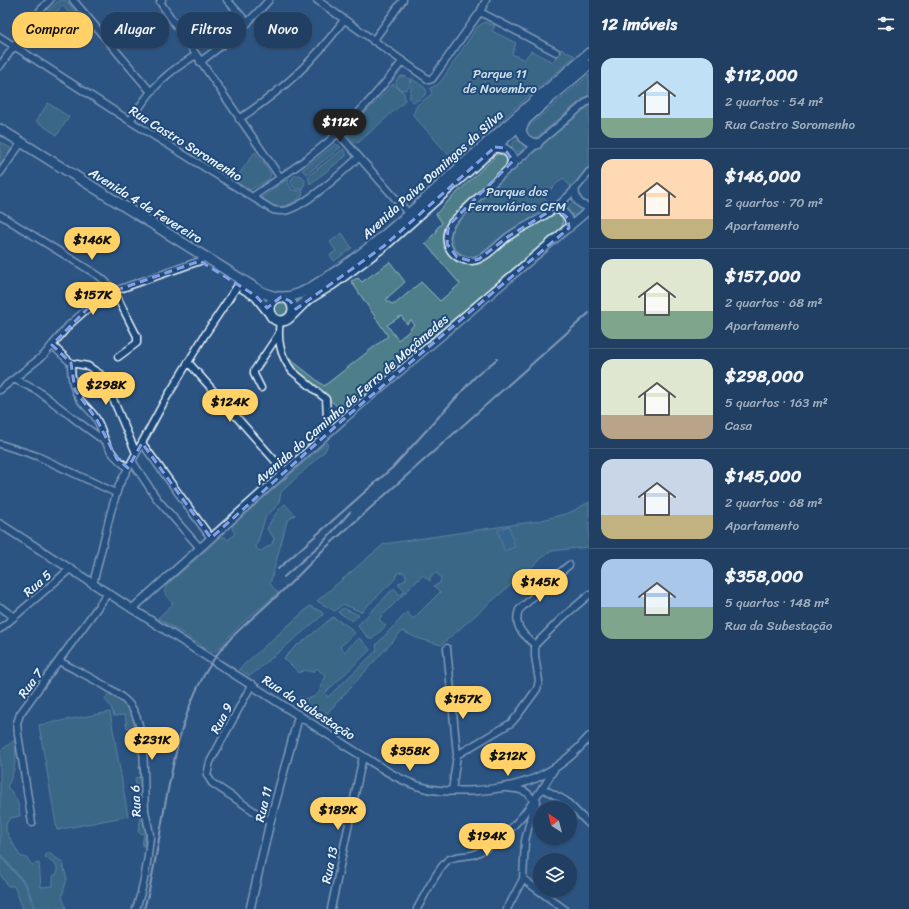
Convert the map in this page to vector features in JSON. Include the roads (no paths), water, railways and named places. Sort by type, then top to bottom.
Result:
[{"type":"main road","name":"Avenida Paiva Domingos da Silva","points":[[281,297],[290,296],[304,291],[341,268],[374,244],[410,214],[589,53]]},
{"type":"main road","name":"Avenida Paiva Domingos da Silva","points":[[284,319],[307,300],[333,284],[384,246],[527,118],[589,65]]},
{"type":"main road","points":[[527,118],[521,129],[522,133],[528,142],[537,144]]},
{"type":"main road","name":"Avenida 4 de Fevereiro","points":[[0,128],[265,294],[281,297]]},
{"type":"main road","name":"Avenida 4 de Fevereiro","points":[[0,134],[256,296],[271,315]]},
{"type":"main road","points":[[495,147],[504,148],[508,152],[513,161],[511,166]]},
{"type":"main road","points":[[281,297],[292,303],[292,312],[284,319],[275,319],[271,315],[269,309],[271,303],[275,299],[281,297]]},
{"type":"street","points":[[39,12],[50,0]]},
{"type":"street","points":[[73,0],[151,92]]},
{"type":"street","points":[[162,0],[160,2],[280,177]]},
{"type":"street","points":[[227,0],[248,23]]},
{"type":"street","points":[[200,62],[248,23],[269,0]]},
{"type":"street","points":[[317,0],[429,80],[435,76],[480,12],[486,0]]},
{"type":"street","points":[[373,41],[403,0]]},
{"type":"street","points":[[480,12],[556,52]]},
{"type":"street","points":[[239,119],[260,105],[296,76],[322,49],[344,20]]},
{"type":"street","name":"Rua Castro Soromenho","points":[[0,37],[12,45]]},
{"type":"street","points":[[0,66],[13,48]]},
{"type":"street","name":"Rua Castro Soromenho","points":[[17,48],[130,121],[273,210],[279,211],[296,207],[359,157]]},
{"type":"street","points":[[130,121],[151,92],[163,79],[174,69],[196,55]]},
{"type":"street","points":[[252,197],[338,133],[380,89],[402,62]]},
{"type":"street","points":[[589,100],[511,166],[452,222],[446,237],[447,244],[456,257],[471,261],[479,259],[509,236],[550,212],[576,189],[589,172]]},
{"type":"street","points":[[338,133],[410,214]]},
{"type":"street","points":[[0,173],[19,146]]},
{"type":"street","points":[[576,189],[575,195],[578,202],[589,207]]},
{"type":"street","points":[[555,208],[566,214],[570,221],[569,228]]},
{"type":"street","name":"Avenida do Caminho de Ferro de Moçâmedes","points":[[132,609],[328,433],[589,210]]},
{"type":"street","points":[[0,215],[98,276],[114,291],[137,336],[137,343],[118,357]]},
{"type":"street","points":[[0,390],[44,355],[69,325],[86,310],[114,291],[200,261]]},
{"type":"street","points":[[93,584],[116,493],[128,468],[188,362],[238,285]]},
{"type":"street","points":[[261,388],[254,371],[278,335],[284,319]]},
{"type":"street","points":[[278,335],[280,348],[292,371],[326,399],[328,433]]},
{"type":"street","points":[[52,345],[71,363],[88,366],[100,374],[107,385],[136,453]]},
{"type":"street","points":[[188,362],[285,472]]},
{"type":"street","points":[[71,363],[71,375],[74,390],[79,399],[97,420],[106,442],[116,459],[128,468]]},
{"type":"street","points":[[14,379],[38,391],[106,442]]},
{"type":"street","points":[[142,443],[211,538]]},
{"type":"street","points":[[0,444],[37,456],[116,493]]},
{"type":"street","points":[[132,461],[157,499],[200,548]]},
{"type":"street","name":"Rua da Subestação","points":[[0,524],[363,756],[417,786],[437,791],[486,790],[503,788],[530,781],[556,767],[576,752],[589,737]]},
{"type":"street","points":[[535,645],[520,631],[517,616],[519,610],[569,565]]},
{"type":"street","name":"Rua 5","points":[[0,629],[70,569]]},
{"type":"street","name":"Rua 7","points":[[32,824],[17,722],[20,714],[108,593]]},
{"type":"street","points":[[457,756],[511,723],[518,715],[537,689],[539,681],[535,656],[535,645],[589,595]]},
{"type":"street","points":[[0,608],[14,617]]},
{"type":"street","points":[[447,648],[457,756],[452,791]]},
{"type":"street","name":"Rua 6","points":[[59,661],[119,694],[129,704],[139,723],[142,745],[146,816],[150,835],[144,880],[136,909]]},
{"type":"street","name":"Rua 9","points":[[252,684],[210,762],[207,775],[212,783],[270,822]]},
{"type":"street","name":"Rua 11","points":[[251,909],[270,822],[299,714]]},
{"type":"street","name":"Rua 13","points":[[331,909],[363,756]]},
{"type":"street","points":[[534,801],[556,767]]},
{"type":"street","points":[[417,909],[442,866],[448,860],[473,854],[488,847],[501,837],[533,802],[532,797],[526,792],[503,788]]},
{"type":"street","points":[[542,788],[566,801],[589,824]]},
{"type":"street","points":[[507,909],[523,879],[525,841],[531,816],[542,788]]},
{"type":"street","points":[[523,879],[564,909]]},
{"type":"water","points":[[509,526],[515,547],[504,551],[498,530]]},
{"type":"waterway","points":[[0,855],[26,885],[35,909]]},
{"type":"railway","points":[[144,909],[182,729],[195,693],[214,659],[226,643],[291,583],[321,552],[589,313]]},
{"type":"railway","points":[[278,569],[393,467],[475,377],[497,359]]},
{"type":"railway","points":[[284,577],[323,542],[350,512]]},
{"type":"park label","name":"Parque 11 de Novembro","points":[[500,80]]},
{"type":"park label","name":"Parque dos Ferroviários CFM","points":[[517,198]]}]
